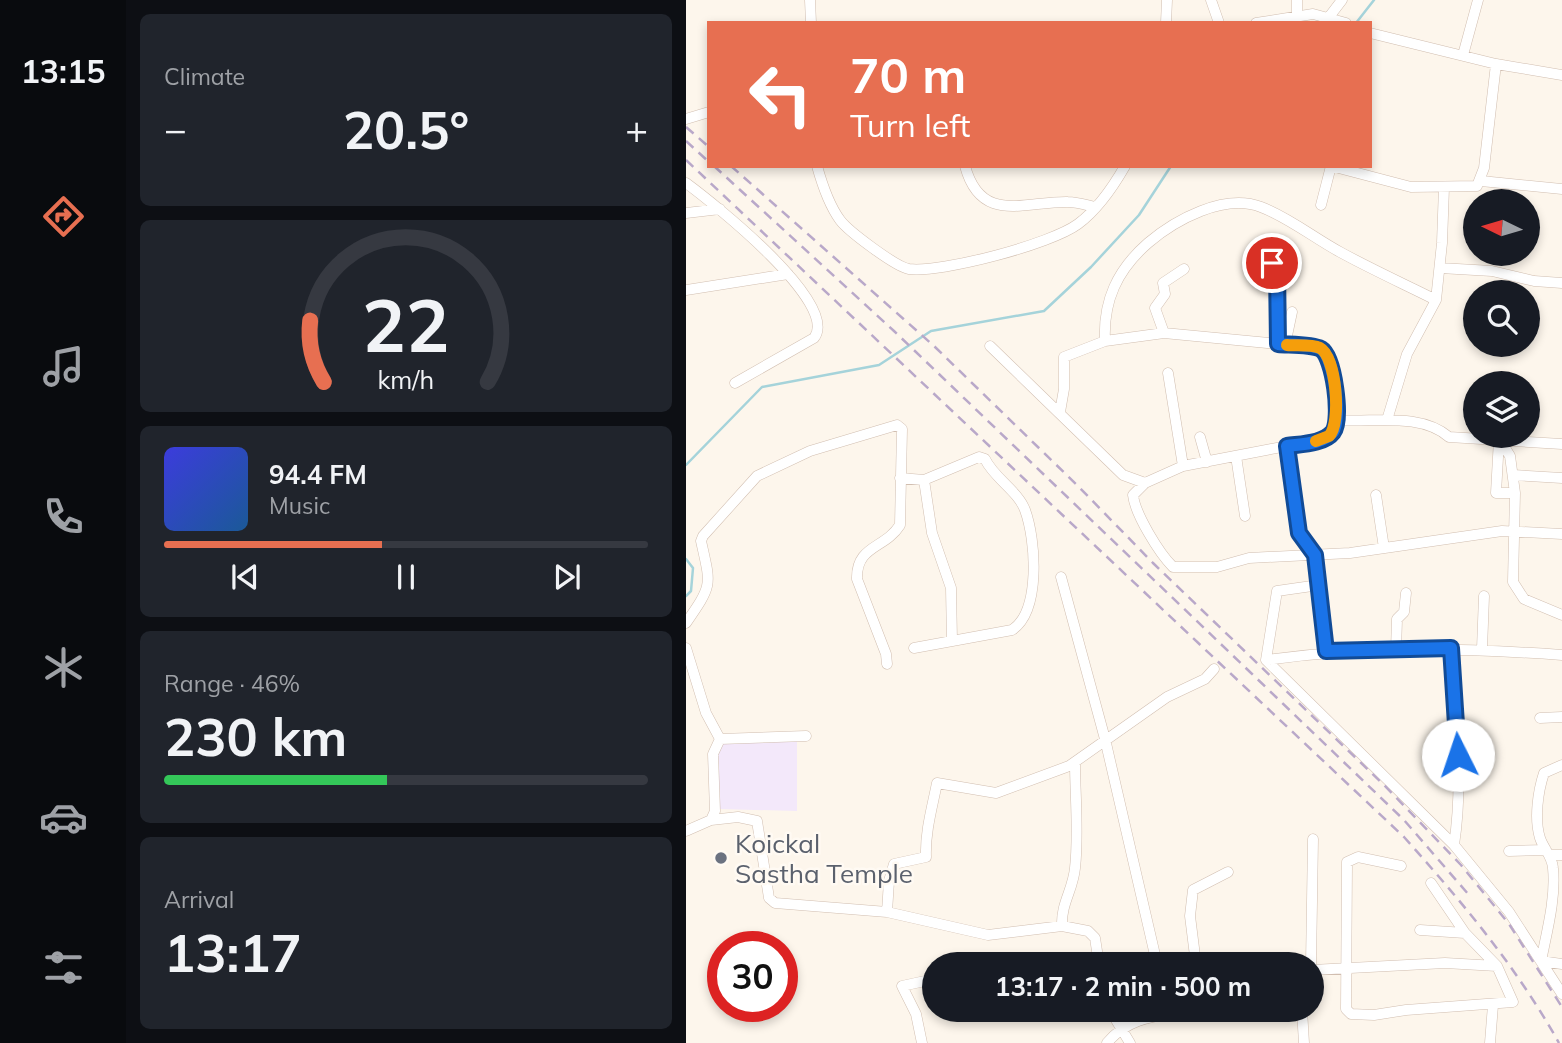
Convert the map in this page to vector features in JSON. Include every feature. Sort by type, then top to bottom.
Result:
[{"type":"street","points":[[810,0],[811,21]]},
{"type":"street","points":[[1166,21],[1167,0]]},
{"type":"street","points":[[1211,0],[1218,21]]},
{"type":"street","points":[[1297,0],[1297,14]]},
{"type":"street","points":[[1329,17],[1342,0]]},
{"type":"street","points":[[1463,55],[1478,0]]},
{"type":"street","points":[[1265,21],[1297,14],[1329,17],[1340,21]]},
{"type":"street","points":[[1375,35],[1496,64],[1562,75]]},
{"type":"street","points":[[1339,168],[1411,187],[1473,188],[1481,181],[1496,64]]},
{"type":"street","points":[[688,117],[707,112]]},
{"type":"street","points":[[818,168],[840,220],[883,256],[908,269],[954,264],[1027,246],[1066,232],[1095,207],[1124,168]]},
{"type":"street","points":[[966,168],[970,183],[983,197],[996,205],[1029,207],[1069,201],[1095,207]]},
{"type":"street","points":[[1321,205],[1330,168]]},
{"type":"street","points":[[1481,181],[1562,189]]},
{"type":"street","points":[[686,183],[720,209],[805,292],[820,325],[818,332],[735,383]]},
{"type":"street","points":[[1387,420],[1407,354],[1436,300],[1444,187]]},
{"type":"street","points":[[1105,341],[1104,319],[1107,302],[1114,285],[1135,255],[1154,238],[1196,213],[1234,204],[1261,207],[1341,253],[1436,300]]},
{"type":"street","points":[[686,213],[720,209]]},
{"type":"street","points":[[1259,255],[1277,270],[1281,344]]},
{"type":"street","points":[[1440,268],[1492,271],[1534,281],[1562,283]]},
{"type":"street","points":[[1164,333],[1155,308],[1165,294],[1163,284],[1184,269]]},
{"type":"street","points":[[686,290],[788,274]]},
{"type":"street","points":[[1281,344],[1292,312]]},
{"type":"street","points":[[1060,412],[1064,389],[1064,358],[1105,341],[1164,333],[1320,348],[1325,354],[1336,394],[1337,420],[1334,431],[1323,439],[1183,466],[1145,483],[1133,495],[1152,537],[1173,567],[1217,567],[1249,558],[1384,548],[1514,531],[1562,534]]},
{"type":"street","points":[[990,346],[1123,475],[1145,483]]},
{"type":"street","points":[[1168,373],[1183,466]]},
{"type":"street","points":[[1337,420],[1368,423],[1387,420],[1437,428],[1449,437],[1463,438]]},
{"type":"street","points":[[686,623],[706,592],[708,564],[701,541],[703,536],[757,477],[810,451],[897,425],[902,429],[900,525],[894,534],[862,556],[857,567],[860,589],[887,654],[887,664]]},
{"type":"street","points":[[1200,437],[1207,462]]},
{"type":"street","points":[[1540,442],[1562,444]]},
{"type":"street","points":[[1287,446],[1299,533],[1315,555],[1326,651]]},
{"type":"street","points":[[1498,448],[1496,493],[1515,493]]},
{"type":"street","points":[[1507,448],[1515,493],[1513,582],[1524,599],[1562,614]]},
{"type":"street","points":[[1236,456],[1245,516]]},
{"type":"street","points":[[900,478],[924,480],[979,457],[985,459],[1025,508],[1033,552],[1030,604],[1021,624],[1012,629],[914,648]]},
{"type":"street","points":[[1513,475],[1562,478]]},
{"type":"street","points":[[924,480],[932,533],[951,588],[952,641]]},
{"type":"street","points":[[1376,495],[1384,548]]},
{"type":"street","points":[[1061,577],[1105,739],[1154,952]]},
{"type":"street","points":[[1266,660],[1277,591],[1319,585]]},
{"type":"street","points":[[1396,650],[1397,619],[1404,612],[1406,593]]},
{"type":"street","points":[[1482,649],[1484,596]]},
{"type":"street","points":[[686,648],[706,713],[720,739]]},
{"type":"street","points":[[1266,660],[1326,651],[1451,648],[1562,655]]},
{"type":"street","points":[[1451,648],[1459,780],[1459,813],[1454,845]]},
{"type":"street","points":[[1266,660],[1454,845],[1509,912],[1562,994]]},
{"type":"street","points":[[887,912],[889,881],[894,864],[926,857],[925,838],[933,816],[937,783],[996,793],[1075,762],[1167,697],[1205,679],[1214,669]]},
{"type":"street","points":[[1540,718],[1562,718]]},
{"type":"street","points":[[720,739],[806,736]]},
{"type":"street","points":[[711,820],[716,798],[713,754],[720,739]]},
{"type":"street","points":[[1062,926],[1063,901],[1070,893],[1075,868],[1075,762]]},
{"type":"street","points":[[1541,961],[1550,916],[1554,871],[1553,854],[1540,838],[1540,786],[1544,773],[1562,765]]},
{"type":"street","points":[[686,831],[711,820],[738,817],[757,821],[771,902],[887,912],[988,934],[1062,926],[1088,932],[1095,938],[1097,952]]},
{"type":"street","points":[[1311,952],[1313,839]]},
{"type":"street","points":[[1509,851],[1553,854]]},
{"type":"street","points":[[1401,866],[1358,858],[1347,862],[1346,1009],[1355,1016],[1406,1010],[1493,1006],[1513,1002],[1497,966],[1465,933],[1431,883]]},
{"type":"street","points":[[1194,952],[1190,916],[1193,890],[1228,872]]},
{"type":"street","points":[[1550,916],[1562,917]]},
{"type":"street","points":[[1420,930],[1465,933]]},
{"type":"street","points":[[1541,961],[1562,964]]},
{"type":"street","points":[[1324,970],[1445,963],[1497,966]]},
{"type":"street","points":[[922,982],[902,986],[916,1014],[922,1043]]},
{"type":"street","points":[[1490,1043],[1493,1006]]},
{"type":"street","points":[[1117,1022],[1130,1043]]},
{"type":"street","points":[[1107,1043],[1122,1030],[1140,1022]]},
{"type":"street","points":[[1303,1022],[1304,1043]]},
{"type":"shaded area","points":[[797,740],[797,811],[719,809],[716,751],[720,741]]},
{"type":"waterway","points":[[1358,21],[1374,0]]},
{"type":"waterway","points":[[686,465],[762,387],[879,365],[931,331],[1044,311],[1091,267],[1139,215],[1170,168]]},
{"type":"waterway","points":[[686,559],[693,568],[691,591],[686,596]]},
{"type":"railway","points":[[686,127],[707,145]]},
{"type":"railway","points":[[686,141],[707,160]]},
{"type":"railway","points":[[686,160],[1404,837],[1506,961],[1559,1043]]},
{"type":"railway","points":[[716,168],[894,331],[1404,820],[1469,895]]},
{"type":"railway","points":[[733,168],[934,346],[1153,563],[1384,785],[1461,865],[1509,924],[1562,1007]]},
{"type":"slow traffic","points":[[1287,345],[1320,348],[1330,368],[1336,394],[1337,420],[1334,431],[1329,436],[1316,441]]},
{"type":"place","name":"Koickal Sastha Temple","points":[[721,858]]},
{"type":"route","points":[[1272,263],[1277,270],[1278,344],[1320,348],[1330,368],[1336,394],[1337,420],[1334,431],[1323,439],[1287,446],[1299,533],[1303,543],[1315,555],[1326,651],[1451,648],[1458,755]]}]
